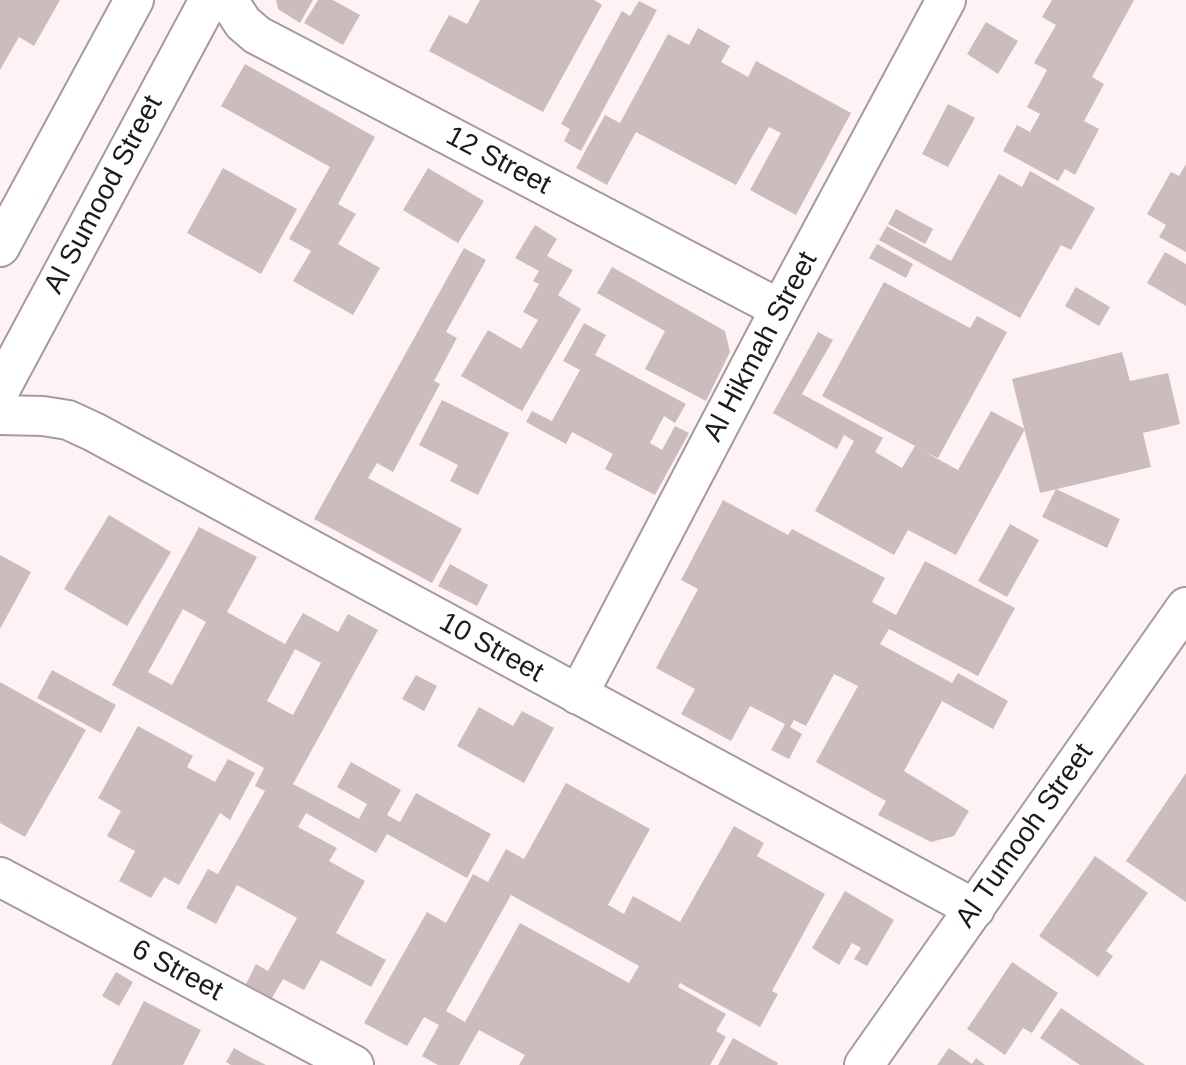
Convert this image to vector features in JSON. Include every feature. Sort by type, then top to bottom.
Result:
[{"type":"street","points":[[0,247],[134,0]]},
{"type":"street","name":"Al Sumood Street","points":[[0,390],[209,0]]},
{"type":"street","name":"12 Street","points":[[228,0],[243,23],[257,35],[780,309]]},
{"type":"street","name":"Al Hikmah Street","points":[[578,695],[946,0]]},
{"type":"street","name":"10 Street","points":[[0,415],[68,420],[94,432],[975,909]]},
{"type":"street","name":"Al Tumooh Street","points":[[864,1065],[1186,607]]},
{"type":"street","name":"6 Street","points":[[0,877],[354,1065]]},
{"type":"building","points":[[0,0],[60,0],[34,46],[19,37],[0,70]]},
{"type":"building","points":[[276,0],[313,0],[300,23],[278,9]]},
{"type":"building","points":[[318,0],[333,0],[360,15],[343,45],[304,23]]},
{"type":"building","points":[[480,0],[594,0],[602,5],[543,112],[429,51],[449,15],[467,24]]},
{"type":"building","points":[[1052,0],[1134,0],[1092,77],[1104,84],[1084,121],[1099,129],[1075,175],[1065,169],[1058,181],[1003,151],[1017,125],[1030,132],[1040,114],[1027,107],[1047,70],[1034,63],[1056,25],[1042,17]]},
{"type":"building","points":[[639,1],[657,10],[581,151],[564,141],[570,129],[561,124],[622,11],[630,16]]},
{"type":"building","points":[[986,22],[1018,41],[998,74],[967,54]]},
{"type":"building","points":[[698,28],[730,46],[721,62],[748,77],[756,61],[851,113],[796,215],[750,190],[781,133],[769,127],[736,185],[636,132],[607,185],[576,168],[605,115],[620,123],[668,34],[689,45]]},
{"type":"building","points":[[245,64],[375,137],[338,204],[356,214],[338,244],[380,268],[353,315],[293,281],[311,251],[289,239],[330,167],[221,106]]},
{"type":"building","points":[[948,104],[975,118],[948,167],[922,154]]},
{"type":"building","points":[[1186,164],[1186,252],[1159,237],[1166,225],[1147,214],[1171,172],[1179,176]]},
{"type":"building","points":[[223,168],[297,209],[261,274],[187,233]]},
{"type":"building","points":[[428,168],[484,201],[458,243],[403,210]]},
{"type":"building","points":[[1030,171],[1095,208],[1071,250],[1061,245],[1020,318],[879,240],[887,226],[951,261],[999,174],[1022,187]]},
{"type":"building","points":[[896,209],[933,229],[925,244],[888,224]]},
{"type":"building","points":[[535,225],[557,239],[547,256],[573,270],[558,295],[581,309],[522,411],[461,376],[488,330],[521,349],[538,320],[523,312],[539,284],[533,281],[539,271],[515,258]]},
{"type":"building","points":[[877,244],[913,264],[906,278],[869,258]]},
{"type":"building","points":[[464,248],[486,260],[446,332],[457,338],[434,381],[440,384],[393,472],[377,463],[368,478],[462,529],[432,583],[314,519]]},
{"type":"building","points":[[1165,252],[1186,264],[1186,306],[1147,283]]},
{"type":"building","points":[[612,267],[725,331],[730,352],[706,401],[645,369],[665,331],[597,293]]},
{"type":"building","points":[[884,282],[970,328],[977,316],[1007,332],[938,458],[925,452],[958,470],[991,411],[1025,429],[956,555],[908,530],[894,555],[815,511],[854,441],[844,435],[837,449],[773,413],[818,332],[833,340],[802,394],[883,438],[875,452],[902,468],[915,446],[822,396]]},
{"type":"building","points":[[1076,287],[1110,307],[1099,326],[1065,306]]},
{"type":"building","points":[[584,323],[606,335],[595,355],[686,404],[675,423],[664,416],[650,443],[662,450],[675,426],[689,433],[655,495],[605,469],[613,454],[572,432],[566,444],[526,422],[532,411],[552,421],[580,370],[563,361]]},
{"type":"building","points":[[1122,352],[1130,381],[1168,373],[1180,424],[1143,433],[1151,467],[1040,493],[1012,379]]},
{"type":"building","points":[[442,400],[509,433],[478,495],[450,481],[458,465],[419,445]]},
{"type":"building","points":[[1056,489],[1120,519],[1107,548],[1042,517]]},
{"type":"building","points":[[723,500],[788,535],[792,529],[885,578],[872,602],[896,615],[925,561],[1015,608],[978,676],[889,629],[880,644],[952,683],[958,673],[1008,701],[993,729],[942,701],[904,771],[969,811],[954,836],[931,842],[878,815],[886,801],[816,762],[858,686],[834,674],[806,726],[794,720],[790,727],[802,734],[789,759],[771,750],[785,724],[750,706],[731,741],[681,714],[695,689],[656,668],[698,589],[681,580]]},
{"type":"building","points":[[109,515],[171,552],[127,626],[64,589]]},
{"type":"building","points":[[1010,524],[1039,540],[1007,597],[978,581]]},
{"type":"building","points":[[199,527],[257,557],[227,612],[285,644],[303,613],[338,632],[348,614],[378,630],[293,784],[359,819],[367,804],[337,787],[351,762],[401,790],[387,815],[400,822],[416,793],[491,834],[467,878],[387,834],[376,853],[306,813],[298,827],[337,848],[329,861],[365,881],[336,933],[386,960],[371,987],[321,960],[304,990],[283,979],[272,998],[246,984],[256,964],[268,971],[297,918],[237,885],[216,924],[186,908],[208,869],[218,874],[265,791],[255,786],[264,768],[112,685]],"holes":[[[183,609],[206,622],[172,685],[148,672]],[[295,649],[321,663],[293,715],[267,701]]]},
{"type":"building","points":[[0,555],[31,572],[0,629]]},
{"type":"building","points":[[450,564],[488,585],[477,606],[438,586]]},
{"type":"building","points":[[52,670],[116,705],[101,733],[37,698]]},
{"type":"building","points":[[416,675],[437,686],[424,711],[402,699]]},
{"type":"building","points":[[0,682],[86,730],[25,837],[0,823]]},
{"type":"building","points":[[479,707],[513,726],[522,711],[554,728],[524,783],[457,746]]},
{"type":"building","points":[[138,726],[193,756],[187,767],[215,782],[228,759],[255,773],[230,820],[220,813],[179,885],[164,877],[151,898],[119,881],[135,851],[107,836],[121,811],[98,798]]},
{"type":"building","points":[[1186,773],[1186,902],[1126,861]]},
{"type":"building","points":[[566,783],[650,829],[608,905],[624,914],[633,896],[680,922],[734,826],[764,843],[757,856],[825,894],[772,991],[778,994],[760,1027],[680,983],[678,987],[726,1014],[716,1031],[726,1037],[710,1065],[519,1065],[525,1055],[479,1030],[459,1065],[438,1065],[422,1056],[439,1025],[424,1017],[407,1046],[364,1023],[427,912],[446,923],[473,874],[488,882],[506,849],[524,859]],"holes":[[[511,895],[639,966],[629,983],[520,923],[465,1022],[446,1011]]]},
{"type":"building","points":[[1095,856],[1148,893],[1106,951],[1113,956],[1098,977],[1039,936]]},
{"type":"building","points":[[845,891],[894,920],[867,966],[854,959],[861,948],[852,943],[839,965],[812,948]]},
{"type":"building","points":[[1012,962],[1058,993],[1032,1033],[1023,1028],[1005,1055],[967,1029]]},
{"type":"building","points":[[116,972],[133,982],[119,1006],[102,996]]},
{"type":"building","points":[[144,1001],[201,1030],[183,1065],[111,1065]]},
{"type":"building","points":[[1061,1008],[1145,1065],[1080,1065],[1040,1038]]},
{"type":"building","points":[[733,1038],[778,1063],[777,1065],[718,1065]]},
{"type":"building","points":[[234,1048],[266,1065],[231,1065],[226,1062]]},
{"type":"building","points":[[949,1048],[972,1064],[976,1058],[985,1065],[937,1065]]}]
